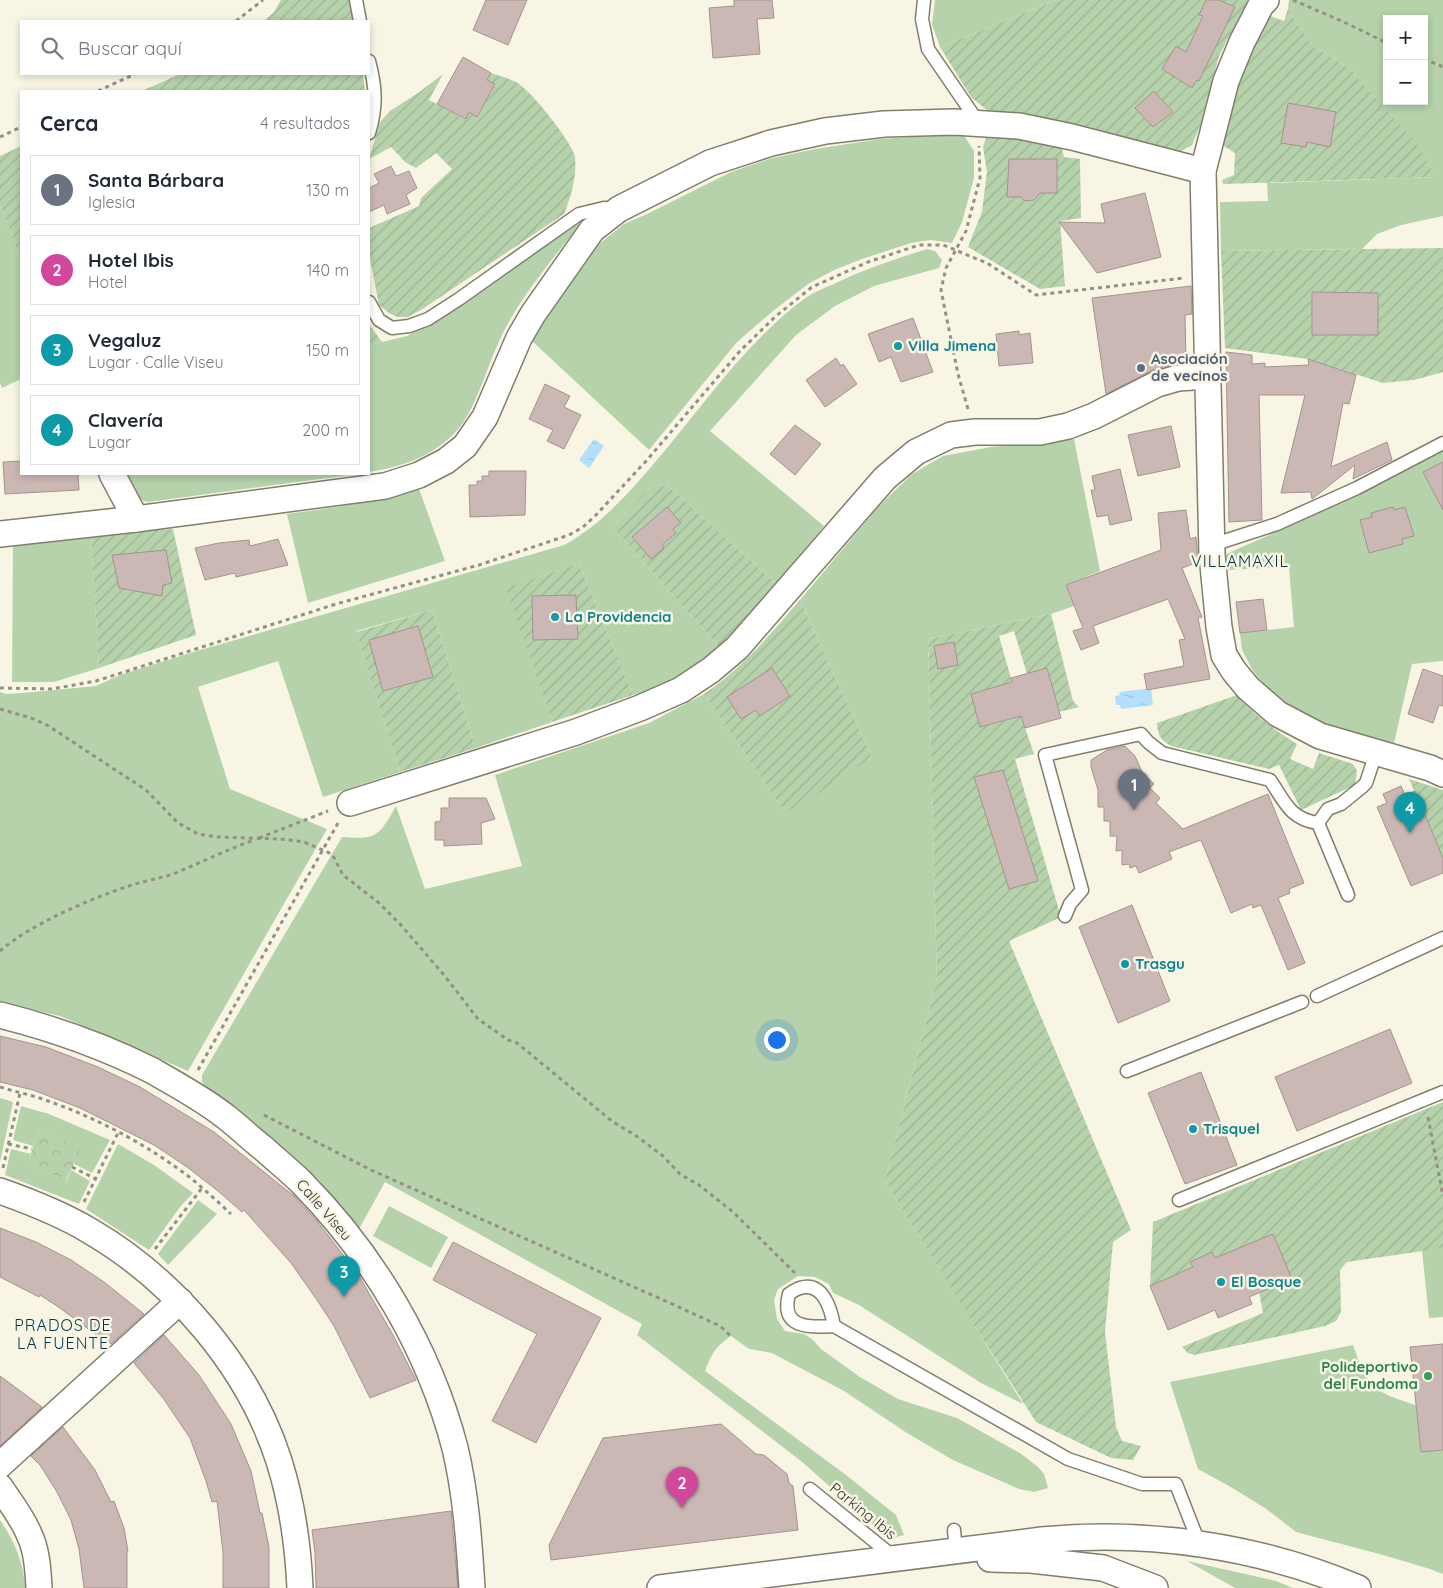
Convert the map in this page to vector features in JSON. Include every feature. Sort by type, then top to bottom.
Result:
[{"type":"street","points":[[1266,0],[1242,42],[1226,81],[1203,171],[1204,276],[1212,545],[1219,627],[1224,655],[1248,688],[1278,714],[1320,736],[1430,768],[1443,774]]},
{"type":"street","points":[[0,534],[136,519],[385,486],[419,475],[446,461],[465,446],[485,417],[519,338],[533,314],[592,230],[619,209],[710,163],[771,143],[825,131],[884,124],[978,122],[1019,126],[1203,171]]},
{"type":"street","points":[[350,803],[576,732],[681,690],[711,670],[736,648],[885,478],[916,452],[951,435],[975,432],[1040,432],[1068,426],[1094,416],[1157,384],[1178,378],[1208,376]]},
{"type":"street","points":[[113,475],[136,519]]},
{"type":"street","name":"Calle Viseu","points":[[0,1015],[41,1026],[97,1046],[151,1070],[186,1091],[225,1116],[301,1182],[344,1229],[380,1280],[419,1350],[436,1389],[455,1450],[467,1519],[472,1588]]},
{"type":"street","points":[[1,1180],[36,1204],[90,1231],[141,1266],[180,1301],[211,1337],[258,1408],[279,1460],[292,1513],[299,1564],[300,1588]]},
{"type":"street","points":[[0,1465],[180,1301]]},
{"type":"street","points":[[0,1487],[17,1511],[30,1535],[38,1566],[39,1588]]},
{"type":"street","points":[[900,1557],[955,1540],[1083,1536],[1122,1537],[1199,1543],[1254,1554],[1358,1588]]},
{"type":"street","points":[[660,1588],[900,1557],[1032,1560],[1103,1568],[1156,1588]]},
{"type":"street","points":[[779,1588],[836,1565]]},
{"type":"lane","points":[[356,0],[360,20]]},
{"type":"lane","points":[[924,0],[922,19],[928,49],[978,122]]},
{"type":"lane","points":[[370,67],[376,104],[370,129]]},
{"type":"lane","points":[[370,304],[379,320],[392,328],[409,326],[428,319],[579,214],[604,208],[619,209]]},
{"type":"lane","points":[[1212,545],[1277,524],[1357,488],[1443,443]]},
{"type":"lane","points":[[1065,916],[1070,904],[1082,890],[1045,755],[1141,734],[1148,742],[1162,752],[1270,780],[1294,815],[1307,821],[1318,823]]},
{"type":"lane","points":[[1318,823],[1328,809],[1341,804],[1366,783],[1376,753]]},
{"type":"lane","points":[[1318,823],[1348,894]]},
{"type":"lane","points":[[1317,996],[1443,938]]},
{"type":"lane","points":[[1127,1071],[1302,1002]]},
{"type":"lane","points":[[1180,1200],[1443,1092]]},
{"type":"lane","points":[[834,1326],[831,1311],[823,1295],[813,1288],[801,1287],[789,1294],[786,1304],[790,1316],[795,1322],[815,1327],[834,1326],[1068,1459],[1142,1484],[1176,1484],[1199,1543]]},
{"type":"lane","name":"Parking Ibis","points":[[810,1489],[900,1557]]},
{"type":"path","points":[[237,20],[262,0]]},
{"type":"path","points":[[1294,0],[1346,22],[1383,41]]},
{"type":"path","points":[[1426,60],[1443,67]]},
{"type":"path","points":[[100,90],[133,75]]},
{"type":"path","points":[[975,432],[958,374],[941,290],[946,268],[966,231],[980,178],[978,122]]},
{"type":"path","points":[[0,137],[20,127]]},
{"type":"path","points":[[0,688],[52,689],[96,681],[321,608],[480,565],[569,535],[596,516],[647,460],[740,350],[776,316],[812,287],[868,262],[919,245],[943,245],[987,263],[1036,295],[1204,276]]},
{"type":"path","points":[[0,709],[31,718],[47,726],[146,790],[178,823],[198,834],[217,837],[280,839],[304,842],[332,854],[343,875],[379,903],[400,924],[444,975],[478,1019],[508,1040],[517,1043],[613,1122],[635,1135],[662,1156],[680,1174],[699,1185],[733,1212],[798,1276],[801,1287]]},
{"type":"path","points":[[0,951],[32,929],[81,904],[129,886],[171,874],[350,803]]},
{"type":"path","points":[[186,1091],[350,803]]},
{"type":"path","points":[[0,1087],[47,1100],[82,1114],[118,1133],[156,1154],[190,1177],[232,1214]]},
{"type":"path","points":[[1,1180],[20,1093]]},
{"type":"path","points":[[1424,1100],[1443,1196]]},
{"type":"path","points":[[257,1113],[371,1170],[720,1326],[731,1336]]},
{"type":"path","points":[[84,1203],[118,1133]]},
{"type":"path","points":[[8,1144],[32,1149]]},
{"type":"path","points":[[72,1167],[96,1179]]},
{"type":"path","points":[[150,1256],[202,1188]]},
{"type":"green space","points":[[281,0],[349,0],[353,20],[265,20],[274,12]]},
{"type":"green space","points":[[935,0],[1056,0],[940,47],[932,24]]},
{"type":"green space","points":[[1056,0],[1248,0],[1219,56],[1200,126],[1192,145],[1181,151],[1176,150],[1165,153],[988,111],[971,97],[940,47]]},
{"type":"green space","points":[[1289,0],[1443,0],[1443,216],[1401,225],[1377,234],[1362,249],[1221,251],[1220,202],[1268,201],[1267,183],[1436,177],[1416,144],[1349,68],[1312,45],[1288,9]]},
{"type":"green space","points":[[1288,9],[1312,45],[1349,68],[1417,144],[1436,177],[1223,184],[1222,180],[1234,175],[1235,153],[1219,143],[1243,61],[1270,16],[1284,21]]},
{"type":"green space","points":[[491,73],[513,81],[522,87],[550,117],[567,140],[575,157],[575,164],[571,193],[564,214],[421,310],[407,317],[397,317],[379,305],[370,258],[370,228],[419,206],[421,198],[452,169],[436,153],[416,168],[405,162],[391,147],[370,158],[380,122],[390,111],[443,74],[429,100],[465,119],[469,112],[477,117],[495,84],[487,80]]},
{"type":"green space","points":[[178,75],[363,75],[365,90],[144,90]]},
{"type":"green space","points":[[963,134],[974,151],[974,178],[962,222],[952,243],[931,240],[911,243],[834,270],[808,284],[737,342],[649,450],[531,340],[599,244],[624,224],[731,172],[772,158],[815,149],[880,139]]},
{"type":"green space","points":[[987,135],[1060,142],[1064,157],[1080,159],[1081,218],[1060,221],[1065,286],[1040,289],[968,247],[982,212],[987,172],[983,147]]},
{"type":"green space","points":[[20,146],[20,257],[0,205],[0,156]]},
{"type":"green space","points":[[0,205],[20,257],[20,379],[2,388],[0,383]]},
{"type":"green space","points":[[578,222],[580,224],[540,275],[513,315],[500,339],[474,403],[460,426],[439,447],[413,461],[370,472],[370,345],[407,336]]},
{"type":"green space","points":[[1443,248],[1443,372],[1414,380],[1383,383],[1308,359],[1225,348],[1221,251]]},
{"type":"green space","points":[[927,249],[935,251],[942,260],[939,268],[874,286],[835,306],[796,335],[710,431],[824,526],[776,583],[670,487],[656,484],[641,496],[613,528],[719,647],[667,685],[633,695],[579,563],[507,588],[552,722],[476,748],[432,610],[356,631],[400,772],[323,797],[278,661],[198,687],[230,789],[327,829],[188,1071],[60,1016],[0,1003],[0,692],[6,694],[23,693],[96,686],[120,675],[190,653],[564,545],[590,528],[625,496],[744,355],[783,316],[812,294],[871,268]]},
{"type":"green space","points":[[370,325],[382,342],[370,345]]},
{"type":"green space","points":[[1074,439],[1100,571],[1066,585],[1074,606],[1051,614],[928,639],[937,978],[885,1181],[1023,1404],[981,1383],[859,1305],[833,1293],[829,1284],[815,1277],[798,1276],[778,1289],[774,1300],[777,1319],[785,1331],[804,1334],[812,1339],[821,1349],[860,1377],[898,1399],[957,1418],[1020,1453],[1044,1474],[1048,1488],[1034,1492],[1019,1489],[953,1460],[907,1433],[844,1391],[772,1353],[749,1349],[731,1336],[715,1350],[705,1371],[846,1475],[896,1515],[904,1535],[889,1539],[801,1461],[637,1335],[642,1324],[385,1182],[359,1229],[319,1180],[274,1140],[206,1087],[202,1082],[202,1075],[342,837],[363,838],[376,834],[381,830],[396,806],[425,889],[522,866],[495,775],[649,723],[704,694],[784,811],[872,757],[800,600],[879,506],[912,474],[943,456],[991,447]]},
{"type":"green space","points":[[1443,450],[1443,661],[1412,664],[1394,743],[1347,733],[1296,710],[1269,694],[1242,650],[1240,633],[1294,627],[1289,567],[1225,570],[1224,555],[1342,503]]},
{"type":"green space","points":[[125,475],[350,475],[148,502],[143,501],[136,495]]},
{"type":"green space","points":[[656,484],[670,487],[776,583],[719,647],[613,528],[641,496]]},
{"type":"green space","points":[[419,489],[445,561],[308,603],[287,514],[370,501]]},
{"type":"green space","points":[[173,529],[196,635],[99,668],[91,535]]},
{"type":"green space","points":[[91,535],[99,668],[54,682],[12,682],[13,544]]},
{"type":"green space","points":[[579,563],[633,695],[552,722],[506,588]]},
{"type":"green space","points":[[800,600],[872,757],[799,807],[784,811],[704,694],[743,662]]},
{"type":"green space","points":[[432,610],[476,748],[400,772],[356,632]]},
{"type":"green space","points":[[1051,614],[1073,701],[1079,707],[1059,712],[1047,668],[1027,674],[1014,631],[999,636],[1012,682],[971,694],[981,727],[1021,716],[1034,754],[1015,759],[1061,917],[1009,941],[1131,1230],[1113,1242],[1105,1332],[1116,1427],[1122,1441],[1141,1446],[1133,1460],[1111,1458],[1036,1422],[885,1181],[937,978],[928,639]]},
{"type":"green space","points":[[1237,695],[1265,722],[1297,744],[1290,759],[1313,769],[1319,753],[1353,764],[1357,771],[1355,785],[1301,810],[1279,765],[1269,769],[1171,746],[1160,737],[1157,723]]},
{"type":"green space","points":[[1409,779],[1443,790],[1443,858]]},
{"type":"green space","points":[[0,1098],[13,1102],[0,1162]]},
{"type":"green space","points":[[1443,1102],[1443,1248],[1347,1262],[1340,1270],[1341,1312],[1336,1321],[1325,1326],[1194,1355],[1188,1353],[1182,1347],[1263,1313],[1259,1292],[1215,1258],[1212,1252],[1191,1262],[1193,1267],[1150,1286],[1153,1222]]},
{"type":"green space","points":[[21,1106],[49,1114],[110,1140],[92,1173],[74,1164],[81,1147],[38,1129],[33,1146],[13,1140]]},
{"type":"green space","points":[[38,1129],[82,1147],[66,1180],[28,1164]]},
{"type":"green space","points":[[118,1144],[154,1165],[193,1193],[180,1207],[149,1250],[86,1209]]},
{"type":"green space","points":[[11,1149],[31,1154],[28,1164],[67,1180],[71,1170],[90,1181],[79,1204],[5,1175]]},
{"type":"green space","points":[[198,1200],[217,1214],[168,1265],[158,1254]]},
{"type":"green space","points":[[389,1206],[448,1237],[431,1268],[373,1236]]},
{"type":"green space","points":[[1443,1248],[1443,1317],[1429,1318],[1422,1250]]},
{"type":"green space","points":[[1353,1345],[1363,1371],[1376,1389],[1399,1400],[1416,1405],[1421,1452],[1443,1450],[1443,1574],[1383,1555],[1296,1532],[1265,1508],[1198,1469],[1170,1382]]},
{"type":"green space","points":[[0,1520],[17,1552],[23,1570],[25,1588],[0,1588]]},
{"type":"green space","points":[[1187,1561],[1276,1581],[1293,1588],[1235,1588]]},
{"type":"water","points":[[594,439],[604,446],[589,468],[579,460]]},
{"type":"water","points":[[1151,688],[1153,705],[1121,709],[1120,705],[1116,705],[1115,696],[1120,695],[1119,692]]},
{"type":"building","points":[[486,0],[527,0],[508,45],[473,30]]},
{"type":"building","points":[[734,0],[772,0],[774,18],[757,19],[760,54],[713,58],[709,8],[734,6]]},
{"type":"building","points":[[1206,0],[1219,0],[1235,7],[1199,81],[1197,80],[1192,88],[1162,69],[1176,46],[1186,52],[1203,16],[1199,15]]},
{"type":"building","points":[[463,57],[491,73],[487,80],[495,84],[477,117],[469,112],[466,119],[437,104]]},
{"type":"building","points":[[1154,91],[1173,112],[1153,127],[1135,108]]},
{"type":"building","points":[[1288,103],[1336,112],[1330,147],[1307,142],[1306,147],[1281,143]]},
{"type":"building","points":[[1009,159],[1057,159],[1057,193],[1040,193],[1034,200],[1025,201],[1021,197],[1007,197]]},
{"type":"building","points":[[391,166],[396,176],[409,171],[417,188],[406,195],[410,204],[387,214],[384,205],[370,212],[370,188],[379,183],[374,174]]},
{"type":"building","points":[[1145,193],[1161,257],[1097,273],[1059,222],[1105,223],[1101,204]]},
{"type":"building","points":[[1191,286],[1192,314],[1185,315],[1186,363],[1174,364],[1153,370],[1106,394],[1092,298]]},
{"type":"building","points":[[1312,292],[1378,293],[1378,335],[1312,335]]},
{"type":"building","name":"Villa Jimena","points":[[913,318],[933,372],[901,382],[891,357],[879,362],[868,334]]},
{"type":"building","points":[[1019,331],[1019,335],[1030,333],[1033,363],[999,366],[996,334]]},
{"type":"building","points":[[1226,352],[1252,355],[1252,364],[1265,363],[1265,367],[1309,365],[1308,359],[1356,375],[1349,404],[1343,403],[1331,467],[1387,442],[1392,460],[1353,479],[1355,465],[1312,499],[1311,492],[1281,493],[1305,395],[1259,395],[1262,520],[1229,522]]},
{"type":"building","points":[[836,358],[841,366],[843,364],[857,384],[825,407],[806,380]]},
{"type":"building","points":[[545,384],[570,396],[564,407],[581,415],[564,449],[547,441],[553,430],[529,419]]},
{"type":"building","points":[[795,425],[821,444],[795,475],[770,454]]},
{"type":"building","points":[[1171,426],[1180,467],[1138,476],[1128,435]]},
{"type":"building","points":[[20,461],[20,475],[78,475],[79,490],[5,494],[3,462]]},
{"type":"building","points":[[1443,462],[1443,510],[1423,472]]},
{"type":"building","points":[[1120,469],[1132,520],[1110,525],[1108,515],[1097,517],[1091,490],[1095,490],[1092,476]]},
{"type":"building","points":[[489,471],[526,471],[525,515],[470,517],[469,485],[477,485],[477,481],[482,481],[482,476],[489,476]]},
{"type":"building","points":[[667,507],[681,523],[673,529],[676,533],[662,545],[664,548],[651,559],[632,537]]},
{"type":"building","points":[[1393,507],[1394,510],[1405,507],[1414,536],[1402,539],[1403,544],[1369,553],[1360,520],[1372,517],[1371,513]]},
{"type":"building","points":[[1186,510],[1190,539],[1196,537],[1198,562],[1182,568],[1202,617],[1198,618],[1210,679],[1147,690],[1144,674],[1184,666],[1179,640],[1185,639],[1168,599],[1093,626],[1099,643],[1081,650],[1073,631],[1083,628],[1066,585],[1161,550],[1158,513]]},
{"type":"building","points":[[278,539],[288,565],[236,577],[235,573],[205,580],[195,548],[249,540],[250,546]]},
{"type":"building","points":[[166,550],[172,583],[163,585],[162,596],[119,588],[112,555]]},
{"type":"building","name":"La Providencia","points":[[576,595],[578,639],[533,640],[532,596]]},
{"type":"building","points":[[1263,599],[1267,630],[1240,633],[1236,602]]},
{"type":"building","points":[[418,626],[433,677],[383,691],[369,640]]},
{"type":"building","points":[[954,642],[958,665],[938,669],[934,646]]},
{"type":"building","points":[[772,668],[790,696],[760,716],[756,710],[741,719],[727,697]]},
{"type":"building","points":[[1047,668],[1061,718],[1025,728],[1021,716],[980,727],[971,694],[1012,682],[1011,678]]},
{"type":"building","points":[[1423,669],[1443,676],[1443,706],[1439,705],[1433,723],[1408,714]]},
{"type":"building","points":[[1125,746],[1135,756],[1142,772],[1154,784],[1150,788],[1160,798],[1156,803],[1183,829],[1268,794],[1304,883],[1289,889],[1290,893],[1278,898],[1305,963],[1288,970],[1261,905],[1253,908],[1252,904],[1231,913],[1201,840],[1169,852],[1172,859],[1139,873],[1136,866],[1130,868],[1129,864],[1122,865],[1122,850],[1116,851],[1117,836],[1110,836],[1110,821],[1104,821],[1104,807],[1098,807],[1098,790],[1091,767],[1091,760],[1107,750]]},
{"type":"building","points":[[1003,770],[1038,881],[1009,889],[974,777]]},
{"type":"building","points":[[1401,786],[1405,795],[1415,791],[1443,858],[1443,873],[1411,886],[1377,807],[1387,803],[1383,794]]},
{"type":"building","points":[[449,798],[486,798],[495,819],[481,823],[482,844],[444,846],[444,840],[435,840],[435,822],[441,821],[441,808],[449,808]]},
{"type":"building","name":"Trasgu","points":[[1132,905],[1170,1001],[1118,1023],[1079,927]]},
{"type":"building","points":[[1390,1029],[1412,1083],[1297,1131],[1275,1077]]},
{"type":"building","points":[[0,1036],[46,1047],[98,1067],[140,1087],[214,1132],[294,1196],[317,1221],[358,1274],[416,1380],[370,1398],[334,1326],[317,1300],[291,1263],[244,1210],[242,1212],[187,1167],[154,1145],[80,1108],[33,1090],[0,1082]]},
{"type":"building","name":"Trisquel","points":[[1201,1072],[1237,1165],[1185,1184],[1148,1093]]},
{"type":"building","points":[[0,1228],[36,1242],[71,1260],[104,1282],[144,1314],[111,1344],[107,1343],[40,1295],[39,1297],[0,1277]]},
{"type":"building","name":"El Bosque","points":[[1273,1234],[1292,1279],[1249,1297],[1252,1304],[1218,1318],[1215,1310],[1168,1330],[1150,1286],[1193,1267],[1190,1262],[1212,1252],[1215,1258]]},
{"type":"building","points":[[453,1242],[601,1318],[536,1443],[492,1421],[537,1334],[433,1280]]},
{"type":"building","points":[[164,1335],[199,1375],[231,1424],[251,1471],[269,1547],[269,1588],[223,1588],[223,1552],[217,1501],[212,1502],[190,1438],[163,1398],[134,1363]]},
{"type":"building","name":"Polideportivo del Fundoma","points":[[1443,1344],[1443,1450],[1421,1452],[1410,1347]]},
{"type":"building","points":[[0,1376],[42,1407],[0,1446]]},
{"type":"building","points":[[721,1424],[756,1454],[764,1455],[787,1474],[789,1483],[793,1486],[798,1530],[551,1560],[549,1545],[603,1438]]},
{"type":"building","points":[[63,1427],[95,1470],[111,1502],[114,1501],[124,1528],[128,1551],[127,1588],[84,1588],[79,1549],[71,1520],[57,1492],[40,1465],[31,1456]]},
{"type":"building","points":[[451,1511],[458,1588],[316,1588],[312,1530]]},
{"type":"place","name":"Villa Jimena","points":[[898,346]]},
{"type":"place","name":"Asociación de vecinos","points":[[1141,368]]},
{"type":"place","name":"La Providencia","points":[[555,617]]},
{"type":"place","name":"Santa Bárbara","points":[[1134,810]]},
{"type":"place","name":"Clavería","points":[[1410,833]]},
{"type":"place","name":"Trasgu","points":[[1125,964]]},
{"type":"place","name":"Trisquel","points":[[1193,1129]]},
{"type":"place","name":"El Bosque","points":[[1221,1282]]},
{"type":"place","name":"Vegaluz","points":[[344,1297]]},
{"type":"place","name":"Polideportivo del Fundoma","points":[[1428,1376]]},
{"type":"place","name":"Hotel Ibis","points":[[682,1508]]},
{"type":"district","name":"VILLAMAXIL","points":[[1240,561]]},
{"type":"district","name":"PRADOS DE LA FUENTE","points":[[63,1334]]}]
